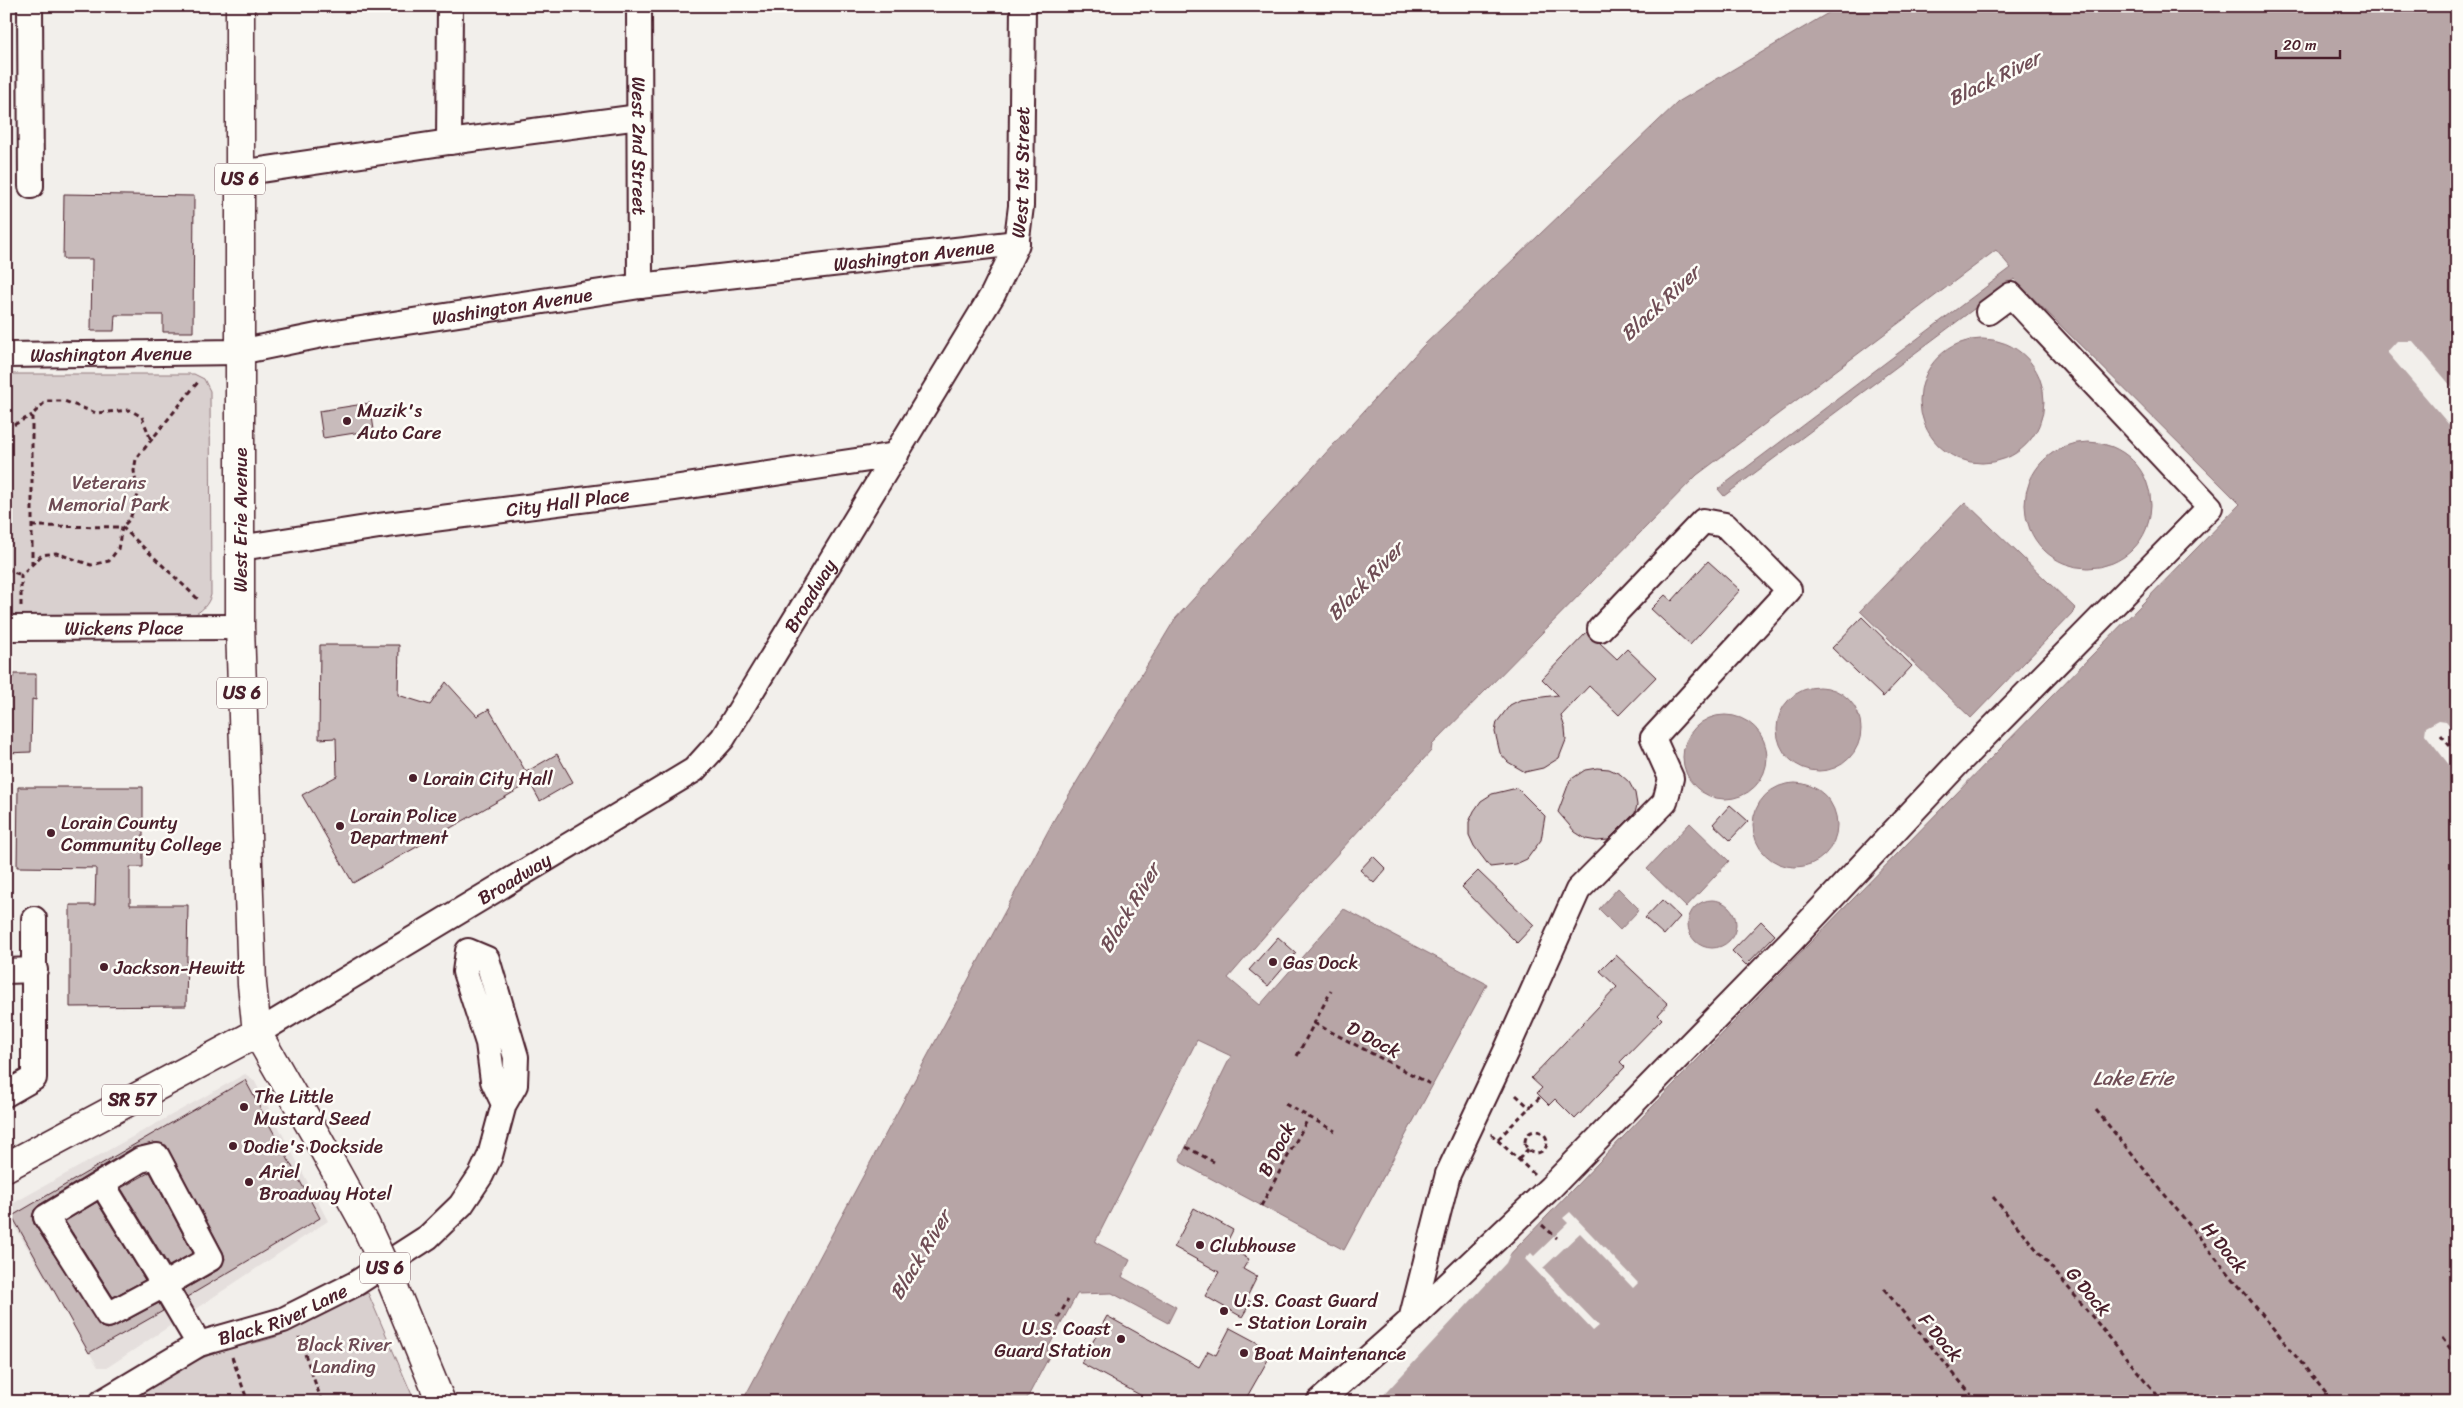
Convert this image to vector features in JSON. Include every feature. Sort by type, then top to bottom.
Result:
[{"type":"main road","name":"West Erie Avenue","points":[[240,6],[240,627],[252,984],[257,1033]]},
{"type":"main road","name":"US 6","points":[[257,1033],[365,1224],[392,1283],[441,1402]]},
{"type":"main road","name":"Broadway","points":[[6,1167],[257,1033]]},
{"type":"street","points":[[30,6],[31,186]]},
{"type":"street","points":[[449,142],[450,6]]},
{"type":"street","name":"West 2nd Street","points":[[639,6],[640,286]]},
{"type":"street","name":"West 1st Street","points":[[896,455],[993,294],[1017,243],[1021,206],[1023,6]]},
{"type":"street","points":[[240,173],[449,142],[639,117]]},
{"type":"street","name":"Washington Avenue","points":[[6,355],[239,352],[322,336],[640,286],[1017,243]]},
{"type":"street","points":[[1319,1402],[1411,1320],[1550,1188],[1792,940],[1961,760],[2210,507],[2011,295],[1988,312]]},
{"type":"street","name":"City Hall Place","points":[[240,548],[379,526],[674,488],[896,455]]},
{"type":"street","name":"Broadway","points":[[257,1033],[694,770],[710,754],[745,705],[896,455]]},
{"type":"street","points":[[1411,1320],[1448,1174],[1578,890],[1665,802],[1672,778],[1653,738],[1789,590],[1725,525],[1703,521],[1600,629]]},
{"type":"street","name":"Wickens Place","points":[[14,619],[240,627]]},
{"type":"street","name":"Black River Lane","points":[[102,1402],[199,1344],[262,1327],[292,1315],[363,1280],[428,1236],[452,1215],[474,1187],[486,1166],[504,1104],[516,1085],[516,1057],[487,959],[468,951],[449,917]]},
{"type":"street","points":[[6,1094],[34,1078],[34,919]]},
{"type":"street","points":[[6,971],[34,970]]},
{"type":"street","points":[[157,1156],[210,1258],[164,1285],[108,1315],[46,1217],[140,1160],[157,1156]]},
{"type":"street","points":[[109,1195],[199,1344]]},
{"type":"path","points":[[14,619],[21,575],[42,555],[56,553],[91,565],[109,560],[118,549],[122,527],[130,519],[138,495],[134,471],[136,459],[198,382]]},
{"type":"path","points":[[6,429],[32,415],[46,401],[64,401],[96,413],[130,410],[142,417],[151,440]]},
{"type":"path","points":[[32,415],[32,565]]},
{"type":"path","points":[[32,526],[122,527],[199,600]]},
{"type":"path","points":[[6,569],[21,575]]},
{"type":"path","points":[[2440,735],[2457,755]]},
{"type":"path","points":[[1297,1056],[1332,991]]},
{"type":"path","name":"D Dock","points":[[1314,1023],[1432,1085]]},
{"type":"path","points":[[1516,1095],[1530,1108]]},
{"type":"path","points":[[1498,1140],[1541,1096]]},
{"type":"path","points":[[1285,1104],[1335,1131]]},
{"type":"path","name":"H Dock","points":[[2096,1110],[2333,1402]]},
{"type":"path","name":"B Dock","points":[[1261,1206],[1309,1117]]},
{"type":"path","points":[[1474,1118],[1550,1188]]},
{"type":"path","points":[[1534,1131],[1541,1132],[1546,1138],[1544,1148],[1534,1153],[1528,1150],[1524,1143],[1528,1134],[1534,1131]]},
{"type":"path","points":[[1186,1147],[1214,1162]]},
{"type":"path","points":[[1519,1159],[1528,1150]]},
{"type":"path","name":"G Dock","points":[[1993,1198],[2163,1402]]},
{"type":"path","name":"F Dock","points":[[1884,1289],[1977,1402]]},
{"type":"path","points":[[1058,1318],[1068,1300]]},
{"type":"path","points":[[292,1315],[322,1402]]},
{"type":"path","points":[[225,1336],[248,1402]]},
{"type":"path","points":[[2442,1338],[2457,1356]]},
{"type":"path","points":[[1748,1397],[1752,1402]]},
{"type":"shaded area","points":[[245,1074],[254,1080],[328,1221],[108,1367],[98,1367],[6,1212],[12,1204]]},
{"type":"green space","name":"Veterans Memorial Park","points":[[6,374],[194,374],[204,379],[210,391],[211,595],[202,610],[192,616],[6,620]]},
{"type":"green space","name":"Black River Landing","points":[[368,1293],[415,1402],[130,1402],[198,1360],[223,1350],[278,1336]]},
{"type":"water","name":"Lake Erie","points":[[1840,6],[2457,6],[2457,1402],[1368,1402],[1804,949],[2240,504],[2014,279],[1724,496],[1718,489],[2011,268],[1996,250],[1697,475],[1432,745],[1431,751],[1301,894],[1228,978],[1260,1005],[1344,909],[1487,984],[1344,1250],[1182,1163],[1180,1159],[1231,1056],[1197,1040],[1095,1242],[1130,1260],[1122,1277],[1176,1307],[1168,1323],[1112,1293],[1077,1294],[1047,1350],[1051,1353],[1025,1402],[742,1402],[1055,818],[1175,619],[1423,346],[1678,102]]},
{"type":"water","points":[[1982,339],[2006,343],[2026,357],[2040,377],[2044,401],[2040,425],[2026,445],[2006,459],[1982,463],[1958,459],[1938,445],[1924,425],[1920,401],[1924,377],[1938,357],[1958,343]]},
{"type":"water","points":[[2088,442],[2112,447],[2132,461],[2146,481],[2151,505],[2146,529],[2132,549],[2112,563],[2088,568],[2064,563],[2044,549],[2030,529],[2025,505],[2030,481],[2044,461],[2064,447]]},
{"type":"water","points":[[1965,502],[2076,609],[1971,718],[1860,611]]},
{"type":"water","points":[[1819,687],[1835,690],[1854,706],[1858,713],[1861,729],[1858,745],[1842,764],[1835,768],[1819,771],[1803,768],[1784,752],[1780,745],[1777,729],[1780,713],[1796,694],[1803,690]]},
{"type":"water","points":[[1725,715],[1741,718],[1760,734],[1764,741],[1767,757],[1764,773],[1748,792],[1741,796],[1725,799],[1709,796],[1690,780],[1686,773],[1683,757],[1686,741],[1702,722],[1709,718]]},
{"type":"water","points":[[1795,783],[1811,786],[1830,802],[1834,809],[1837,825],[1834,841],[1818,860],[1811,864],[1795,867],[1779,864],[1760,848],[1756,841],[1753,825],[1756,809],[1772,790],[1779,786]]},
{"type":"water","points":[[1690,823],[1729,861],[1686,907],[1647,869]]},
{"type":"water","points":[[1618,888],[1638,908],[1637,912],[1620,930],[1599,909]]},
{"type":"water","points":[[1707,900],[1717,900],[1729,907],[1736,919],[1736,929],[1729,941],[1717,948],[1707,948],[1699,944],[1692,937],[1688,929],[1688,919],[1692,911],[1699,904]]},
{"type":"pier","points":[[2397,341],[2413,341],[2457,393],[2457,434],[2387,352]]},
{"type":"pier","points":[[2439,720],[2446,721],[2457,734],[2457,775],[2425,734],[2426,727]]},
{"type":"pier","points":[[1570,1212],[1638,1283],[1633,1288],[1580,1233],[1543,1268],[1599,1326],[1593,1331],[1525,1259],[1531,1253],[1534,1256],[1568,1223],[1563,1218]]},
{"type":"pier","points":[[1512,1250],[1506,1263],[1377,1402],[1366,1402]]},
{"type":"building","points":[[64,194],[194,196],[193,332],[163,332],[163,315],[115,315],[114,331],[91,331],[92,259],[63,259]]},
{"type":"building","name":"Muzik's Auto Care","points":[[370,403],[374,430],[323,438],[319,411]]},
{"type":"building","points":[[1708,561],[1740,590],[1690,645],[1651,609],[1665,595],[1672,601]]},
{"type":"building","points":[[1862,617],[1912,666],[1883,697],[1832,648]]},
{"type":"building","points":[[1587,632],[1591,639],[1599,642],[1617,659],[1627,649],[1656,677],[1619,715],[1589,686],[1561,716],[1566,740],[1559,758],[1543,768],[1525,772],[1508,762],[1500,753],[1495,732],[1497,722],[1510,705],[1520,700],[1558,695],[1542,679]]},
{"type":"building","points":[[320,645],[399,645],[398,695],[430,705],[446,682],[477,716],[489,709],[526,772],[557,754],[573,782],[540,801],[530,783],[353,883],[302,795],[337,776],[336,738],[319,739]]},
{"type":"building","points":[[14,674],[36,674],[36,700],[32,699],[31,752],[6,753],[6,678],[13,678]]},
{"type":"building","points":[[1609,769],[1620,774],[1629,782],[1635,793],[1637,805],[1635,813],[1608,840],[1597,841],[1586,839],[1575,832],[1558,812],[1570,780],[1585,770]]},
{"type":"building","points":[[18,787],[143,787],[143,867],[130,867],[130,905],[188,905],[186,1006],[70,1007],[70,905],[95,905],[96,868],[17,867]]},
{"type":"building","points":[[1517,788],[1545,816],[1541,840],[1527,859],[1516,864],[1490,867],[1474,846],[1469,835],[1469,822],[1481,801],[1492,794]]},
{"type":"building","points":[[1730,805],[1748,821],[1730,840],[1713,824]]},
{"type":"building","points":[[1373,856],[1386,869],[1374,883],[1360,870]]},
{"type":"building","points":[[1478,871],[1534,925],[1517,943],[1462,887]]},
{"type":"building","points":[[1662,900],[1680,917],[1664,935],[1645,918]]},
{"type":"building","points":[[1761,921],[1775,935],[1746,965],[1732,951]]},
{"type":"building","name":"Gas Dock","points":[[1278,937],[1296,953],[1268,986],[1249,970]]},
{"type":"building","points":[[1616,955],[1668,1004],[1658,1015],[1662,1019],[1620,1062],[1625,1067],[1575,1119],[1555,1099],[1549,1105],[1537,1093],[1542,1088],[1531,1078],[1617,987],[1600,971]]},
{"type":"building","points":[[245,1080],[320,1218],[187,1297],[183,1290],[218,1270],[225,1259],[223,1252],[166,1145],[154,1143],[133,1148],[39,1205],[34,1210],[32,1217],[34,1224],[101,1327],[107,1329],[114,1327],[159,1303],[163,1311],[89,1353],[12,1216]]},
{"type":"building","points":[[150,1172],[193,1253],[169,1266],[121,1188]]},
{"type":"building","points":[[97,1202],[145,1280],[113,1297],[65,1221]]},
{"type":"building","points":[[1194,1208],[1233,1230],[1225,1246],[1249,1259],[1243,1269],[1257,1277],[1246,1299],[1251,1302],[1242,1317],[1205,1296],[1219,1272],[1174,1247]]},
{"type":"building","name":"U.S. Coast Guard Station","points":[[1107,1316],[1199,1367],[1208,1351],[1216,1355],[1230,1328],[1273,1351],[1244,1402],[1153,1402],[1081,1363]]},
{"type":"place","name":"Muzik's Auto Care","points":[[347,421]]},
{"type":"place","name":"Lorain City Hall","points":[[413,778]]},
{"type":"place","name":"Lorain Police Department","points":[[340,826]]},
{"type":"place","name":"Lorain County Community College","points":[[51,833]]},
{"type":"place","name":"Gas Dock","points":[[1273,962]]},
{"type":"place","name":"Jackson-Hewitt","points":[[104,967]]},
{"type":"place","name":"The Little Mustard Seed","points":[[244,1107]]},
{"type":"place","name":"Dodie's Dockside","points":[[233,1146]]},
{"type":"place","name":"Ariel Broadway Hotel","points":[[249,1182]]},
{"type":"place","name":"Clubhouse","points":[[1200,1245]]},
{"type":"place","name":"U.S. Coast Guard - Station Lorain","points":[[1224,1311]]},
{"type":"place","name":"U.S. Coast Guard Station","points":[[1121,1339]]},
{"type":"place","name":"Boat Maintenance","points":[[1244,1353]]},
{"type":"water label","name":"Black River","points":[[1994,78]]},
{"type":"water label","name":"Black River","points":[[1660,303]]},
{"type":"water label","name":"Black River","points":[[1365,581]]},
{"type":"water label","name":"Black River","points":[[1129,908]]},
{"type":"water label","name":"Black River","points":[[920,1255]]}]
